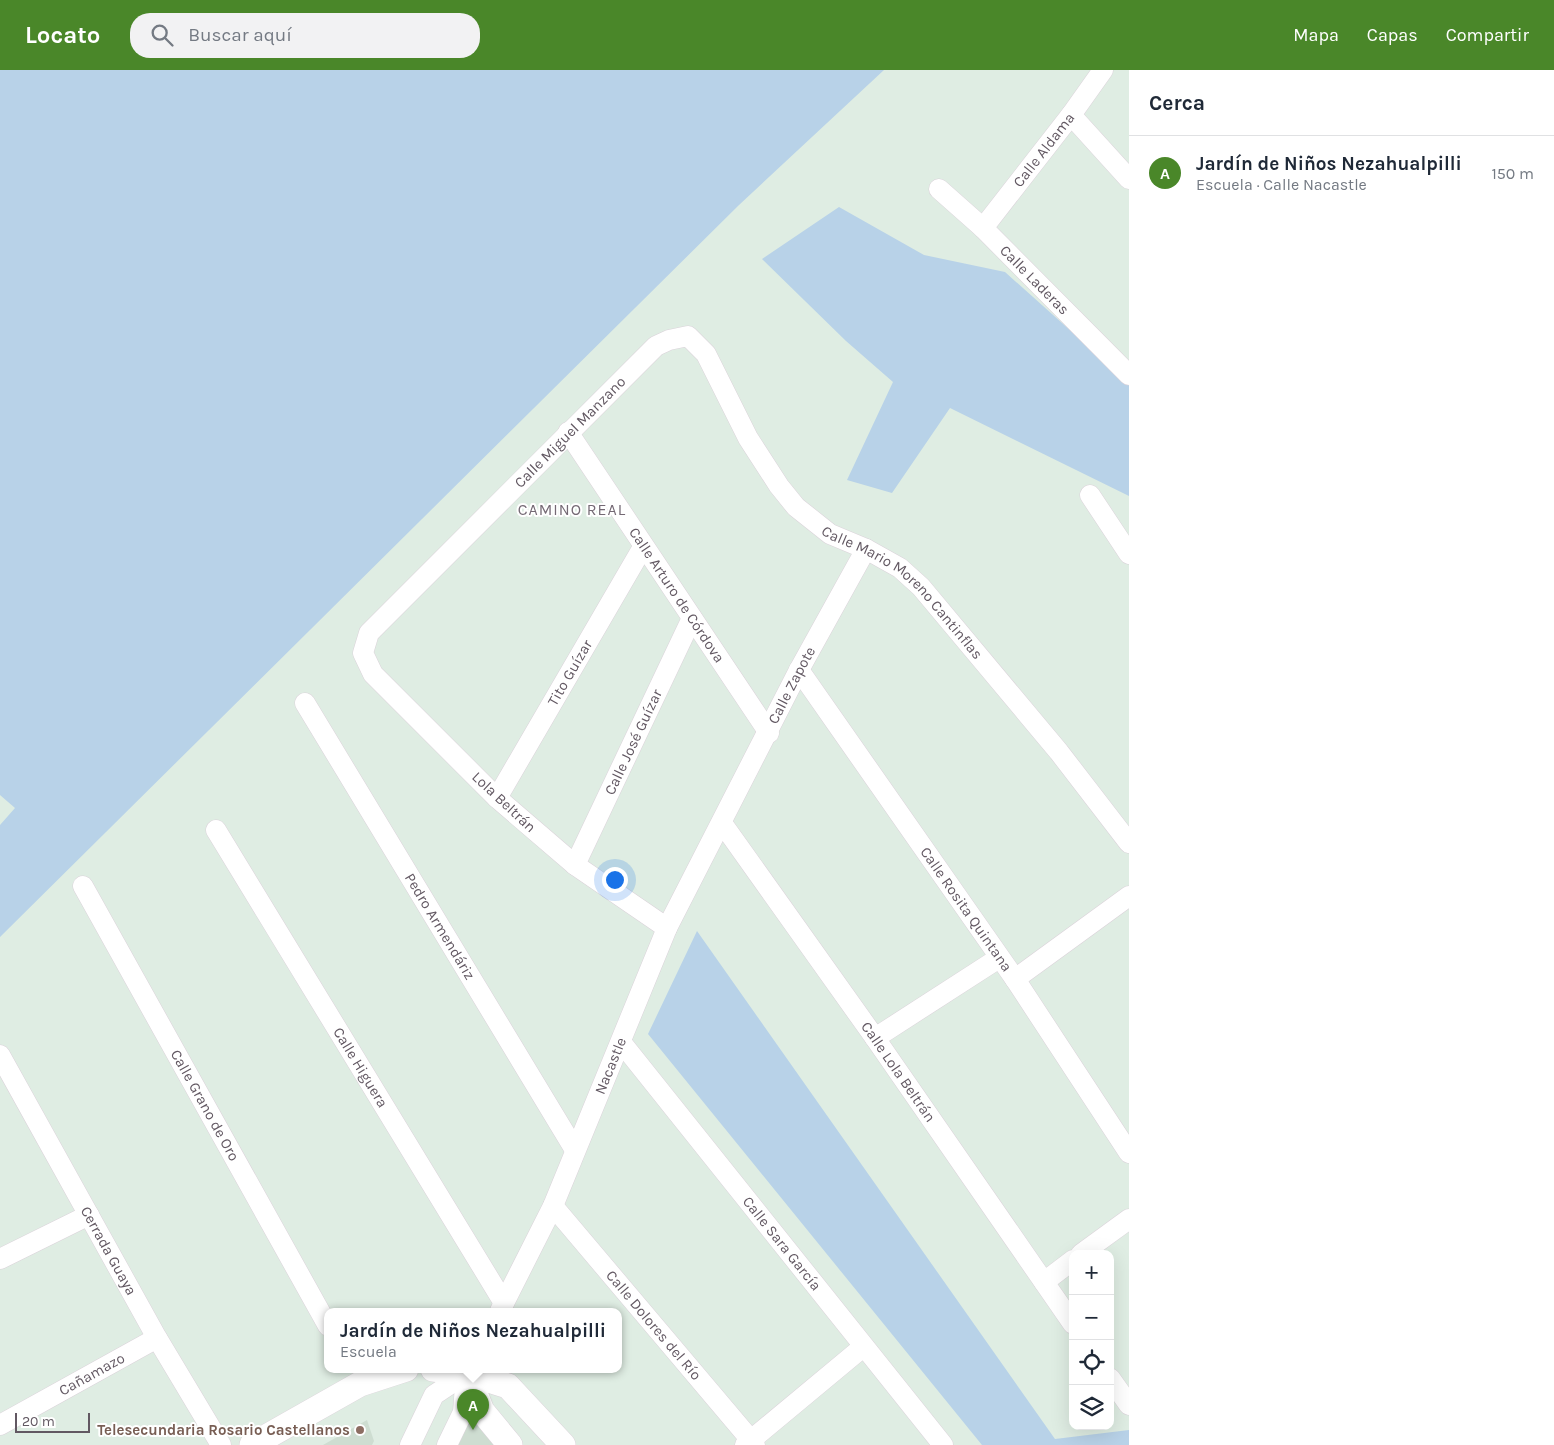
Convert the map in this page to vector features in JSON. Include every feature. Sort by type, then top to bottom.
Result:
[{"type":"street","name":"Calle Aldama","points":[[983,228],[1071,115],[1102,70]]},
{"type":"street","points":[[1071,115],[1129,179]]},
{"type":"street","name":"Calle Laderas","points":[[939,189],[983,228],[1129,375]]},
{"type":"street","name":"Calle Miguel Manzano","points":[[362,653],[369,633],[656,346],[670,340],[688,336]]},
{"type":"street","name":"Calle Mario Moreno Cantinflas","points":[[688,336],[706,354],[748,438],[779,486],[796,507],[830,534],[866,549],[900,568],[922,587],[1059,752],[1129,843]]},
{"type":"street","name":"Calle Arturo de Córdova","points":[[568,432],[769,733]]},
{"type":"street","points":[[1090,495],[1129,554]]},
{"type":"street","name":"Tito Guízar","points":[[497,798],[643,547]]},
{"type":"street","name":"Calle Zapote","points":[[722,823],[769,733],[799,670],[866,549]]},
{"type":"street","name":"Calle José Guízar","points":[[575,865],[692,618]]},
{"type":"street","name":"Lola Beltrán","points":[[362,653],[372,674],[497,798],[575,865],[667,928]]},
{"type":"street","name":"Calle Rosita Quintana","points":[[799,670],[1015,979],[1129,1153]]},
{"type":"street","name":"Pedro Armendáriz","points":[[305,703],[575,1150]]},
{"type":"street","name":"Nacastle","points":[[502,1307],[553,1206],[667,928],[722,823]]},
{"type":"street","name":"Calle Lola Beltrán","points":[[722,823],[875,1038],[1069,1318]]},
{"type":"street","name":"Calle Higuera","points":[[216,830],[502,1307]]},
{"type":"street","name":"Calle Grano de Oro","points":[[83,886],[324,1319]]},
{"type":"street","points":[[1015,979],[1129,896]]},
{"type":"street","points":[[875,1038],[999,958]]},
{"type":"street","name":"Calle Sara García","points":[[621,1042],[943,1445]]},
{"type":"street","name":"Cerrada Guaya","points":[[0,1055],[6,1082],[89,1215],[157,1338],[221,1445]]},
{"type":"street","name":"Calle Dolores del Río","points":[[553,1206],[750,1443]]},
{"type":"street","points":[[0,1259],[89,1215]]},
{"type":"street","points":[[1086,1250],[1129,1219]]},
{"type":"street","points":[[1044,1282],[1069,1263]]},
{"type":"street","name":"Cañamazo","points":[[0,1425],[157,1338]]},
{"type":"street","points":[[750,1443],[863,1347]]},
{"type":"street","points":[[252,1445],[356,1376],[377,1373]]},
{"type":"street","points":[[410,1445],[434,1395],[465,1373]]},
{"type":"street","points":[[447,1445],[463,1412],[468,1373]]},
{"type":"street","points":[[469,1373],[482,1411],[510,1445]]},
{"type":"street","points":[[473,1373],[508,1386],[562,1445]]},
{"type":"street","points":[[1114,1384],[1129,1405]]},
{"type":"shaded area","points":[[0,70],[884,70],[739,205],[0,937],[0,825],[15,808],[0,795]]},
{"type":"shaded area","points":[[839,207],[924,255],[1005,272],[1091,349],[1129,366],[1129,496],[950,408],[892,493],[847,480],[893,382],[846,341],[762,259]]},
{"type":"shaded area","points":[[697,931],[1055,1439],[1129,1430],[1129,1445],[982,1445],[648,1034]]},
{"type":"shaded area","points":[[471,1414],[496,1445],[456,1445]]},
{"type":"shaded area","name":"Telesecundaria Rosario Castellanos","points":[[367,1420],[374,1441],[372,1445],[323,1445]]},
{"type":"place","name":"Telesecundaria Rosario Castellanos","points":[[360,1430]]},
{"type":"place","name":"Jardín de Niños Nezahualpilli","points":[[473,1430]]},
{"type":"district","name":"CAMINO REAL","points":[[572,509]]}]
